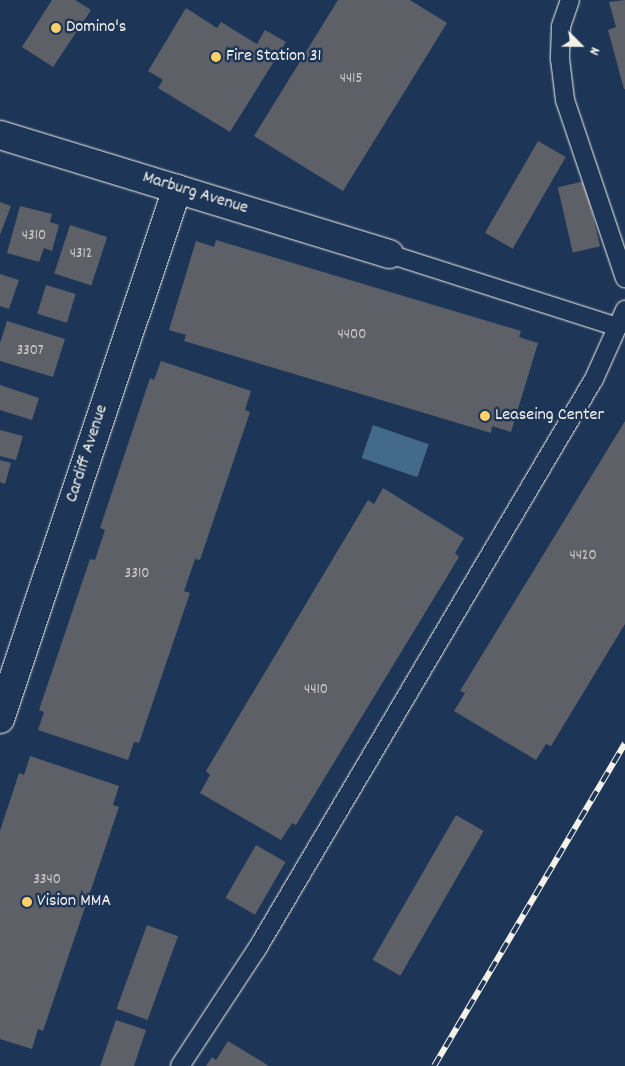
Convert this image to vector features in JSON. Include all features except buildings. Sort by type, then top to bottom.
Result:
[{"type":"street","name":"Marburg Avenue","points":[[0,135],[390,254]]},
{"type":"street","name":"Cardiff Avenue","points":[[0,719],[177,188]]},
{"type":"lane","points":[[570,0],[561,26],[560,59],[565,100],[625,278]]},
{"type":"lane","points":[[390,254],[618,327]]},
{"type":"lane","points":[[180,1066],[267,932],[594,379],[625,310]]},
{"type":"water","points":[[373,425],[429,444],[417,477],[362,458]]},
{"type":"railway","points":[[434,1066],[625,743]]},
{"type":"place","name":"Domino's","points":[[56,28]]},
{"type":"place","name":"Fire Station 31","points":[[216,57]]},
{"type":"place","name":"Leaseing Center","points":[[485,416]]},
{"type":"place","name":"Vision MMA","points":[[27,902]]}]
